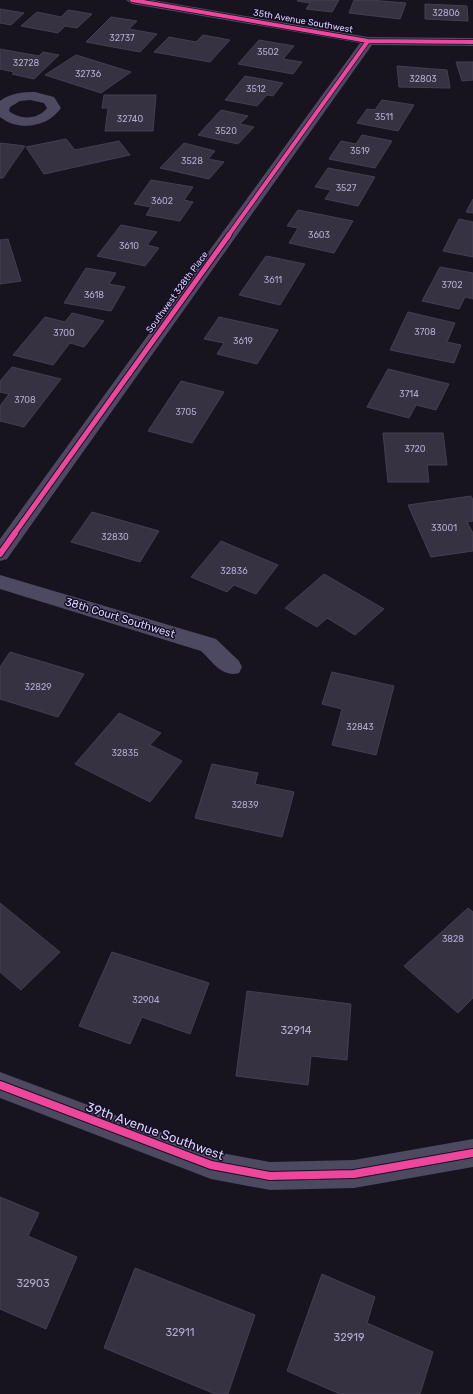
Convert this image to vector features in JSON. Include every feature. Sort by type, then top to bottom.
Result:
[{"type":"street","name":"35th Avenue Southwest","points":[[132,0],[368,41],[473,42]]},
{"type":"street","name":"Southwest 328th Place","points":[[0,554],[368,41]]},
{"type":"street","name":"38th Court Southwest","points":[[0,582],[208,645],[231,667]]},
{"type":"street","name":"39th Avenue Southwest","points":[[0,1085],[211,1165],[270,1176],[354,1174],[473,1152]]},
{"type":"building","points":[[339,0],[332,12],[306,9],[310,3],[297,1]]},
{"type":"building","points":[[354,0],[406,3],[400,19],[349,13]]},
{"type":"building","points":[[425,4],[467,6],[468,21],[425,19]]},
{"type":"building","points":[[0,9],[24,13],[11,25],[0,23]]},
{"type":"building","points":[[68,10],[92,14],[77,28],[65,26],[58,33],[21,26],[37,12],[61,17]]},
{"type":"building","points":[[111,17],[137,21],[129,29],[157,34],[140,52],[86,42]]},
{"type":"building","points":[[203,35],[230,40],[210,62],[154,52],[169,37],[196,42]]},
{"type":"building","points":[[259,40],[294,46],[283,59],[302,62],[293,74],[238,64]]},
{"type":"building","points":[[0,49],[39,56],[43,52],[59,55],[34,79],[12,74],[14,72],[0,69]]},
{"type":"building","points":[[76,55],[131,72],[101,93],[45,75]]},
{"type":"building","points":[[456,62],[473,62],[473,80],[462,81]]},
{"type":"building","points":[[397,66],[447,70],[450,88],[399,87]]},
{"type":"building","points":[[245,76],[283,83],[273,96],[267,95],[257,106],[225,100]]},
{"type":"building","points":[[104,95],[156,95],[153,131],[105,131],[108,108],[102,108]]},
{"type":"building","points":[[382,100],[414,105],[398,131],[357,123],[367,109],[375,110]]},
{"type":"building","points":[[221,110],[248,116],[240,124],[254,127],[238,144],[198,135]]},
{"type":"building","points":[[362,135],[392,141],[375,168],[329,159],[341,141],[356,144]]},
{"type":"building","points":[[66,139],[75,150],[119,141],[130,155],[44,174],[26,147]]},
{"type":"building","points":[[0,143],[25,146],[3,178],[0,178]]},
{"type":"building","points":[[184,143],[215,151],[208,159],[224,162],[209,179],[160,168]]},
{"type":"building","points":[[328,168],[375,177],[358,206],[325,199],[331,190],[315,187]]},
{"type":"building","points":[[151,180],[193,187],[184,200],[193,202],[180,221],[146,215],[151,207],[134,204]]},
{"type":"building","points":[[473,199],[473,213],[466,212]]},
{"type":"building","points":[[298,210],[353,221],[334,253],[289,243],[298,228],[287,226]]},
{"type":"building","points":[[459,219],[473,222],[473,257],[443,251]]},
{"type":"building","points":[[121,225],[157,232],[147,245],[159,248],[145,266],[97,256]]},
{"type":"building","points":[[8,239],[21,281],[0,284],[0,240]]},
{"type":"building","points":[[266,256],[305,264],[280,305],[239,295]]},
{"type":"building","points":[[440,267],[473,273],[473,299],[465,297],[459,309],[422,301]]},
{"type":"building","points":[[86,268],[116,273],[109,284],[125,287],[111,311],[64,303]]},
{"type":"building","points":[[408,312],[455,323],[447,342],[461,345],[454,363],[390,350]]},
{"type":"building","points":[[72,313],[104,321],[84,347],[70,343],[53,365],[13,355],[45,317],[65,322]]},
{"type":"building","points":[[219,317],[278,330],[257,364],[217,354],[224,343],[204,339]]},
{"type":"building","points":[[12,367],[61,379],[24,427],[0,421],[0,406],[9,394],[0,392],[0,381]]},
{"type":"building","points":[[388,369],[449,384],[436,410],[416,405],[409,418],[367,407]]},
{"type":"building","points":[[181,381],[224,392],[192,443],[148,431]]},
{"type":"building","points":[[383,433],[443,433],[447,465],[427,465],[429,482],[388,482]]},
{"type":"building","points":[[471,496],[473,500],[473,521],[467,522],[473,533],[473,551],[431,557],[408,505]]},
{"type":"building","points":[[92,512],[159,531],[140,562],[71,542]]},
{"type":"building","points":[[221,541],[278,565],[256,594],[234,585],[227,592],[191,577]]},
{"type":"building","points":[[324,574],[384,609],[355,635],[327,618],[317,627],[285,608]]},
{"type":"building","points":[[10,652],[84,674],[58,717],[0,699],[0,667]]},
{"type":"building","points":[[332,672],[394,686],[376,755],[332,745],[342,709],[322,704]]},
{"type":"building","points":[[119,713],[161,733],[150,745],[182,761],[150,802],[75,764]]},
{"type":"building","points":[[212,764],[258,773],[255,784],[294,792],[282,837],[195,818]]},
{"type":"building","points":[[0,903],[60,952],[21,990],[0,972]]},
{"type":"building","points":[[468,908],[473,912],[473,998],[458,1013],[404,966]]},
{"type":"building","points":[[112,952],[209,983],[190,1034],[142,1017],[130,1044],[79,1026]]},
{"type":"building","points":[[247,991],[351,1004],[347,1060],[311,1056],[308,1085],[236,1076]]},
{"type":"building","points":[[0,1197],[39,1213],[28,1236],[77,1257],[46,1329],[0,1309]]},
{"type":"building","points":[[135,1268],[255,1315],[228,1394],[215,1394],[104,1348]]},
{"type":"building","points":[[322,1274],[375,1297],[367,1323],[433,1352],[420,1394],[340,1394],[287,1371]]},
{"type":"cycle path","points":[[132,0],[368,41],[473,42]]},
{"type":"cycle path","points":[[0,554],[368,41]]},
{"type":"cycle path","points":[[0,1085],[211,1165],[270,1176],[354,1174],[473,1153]]}]
